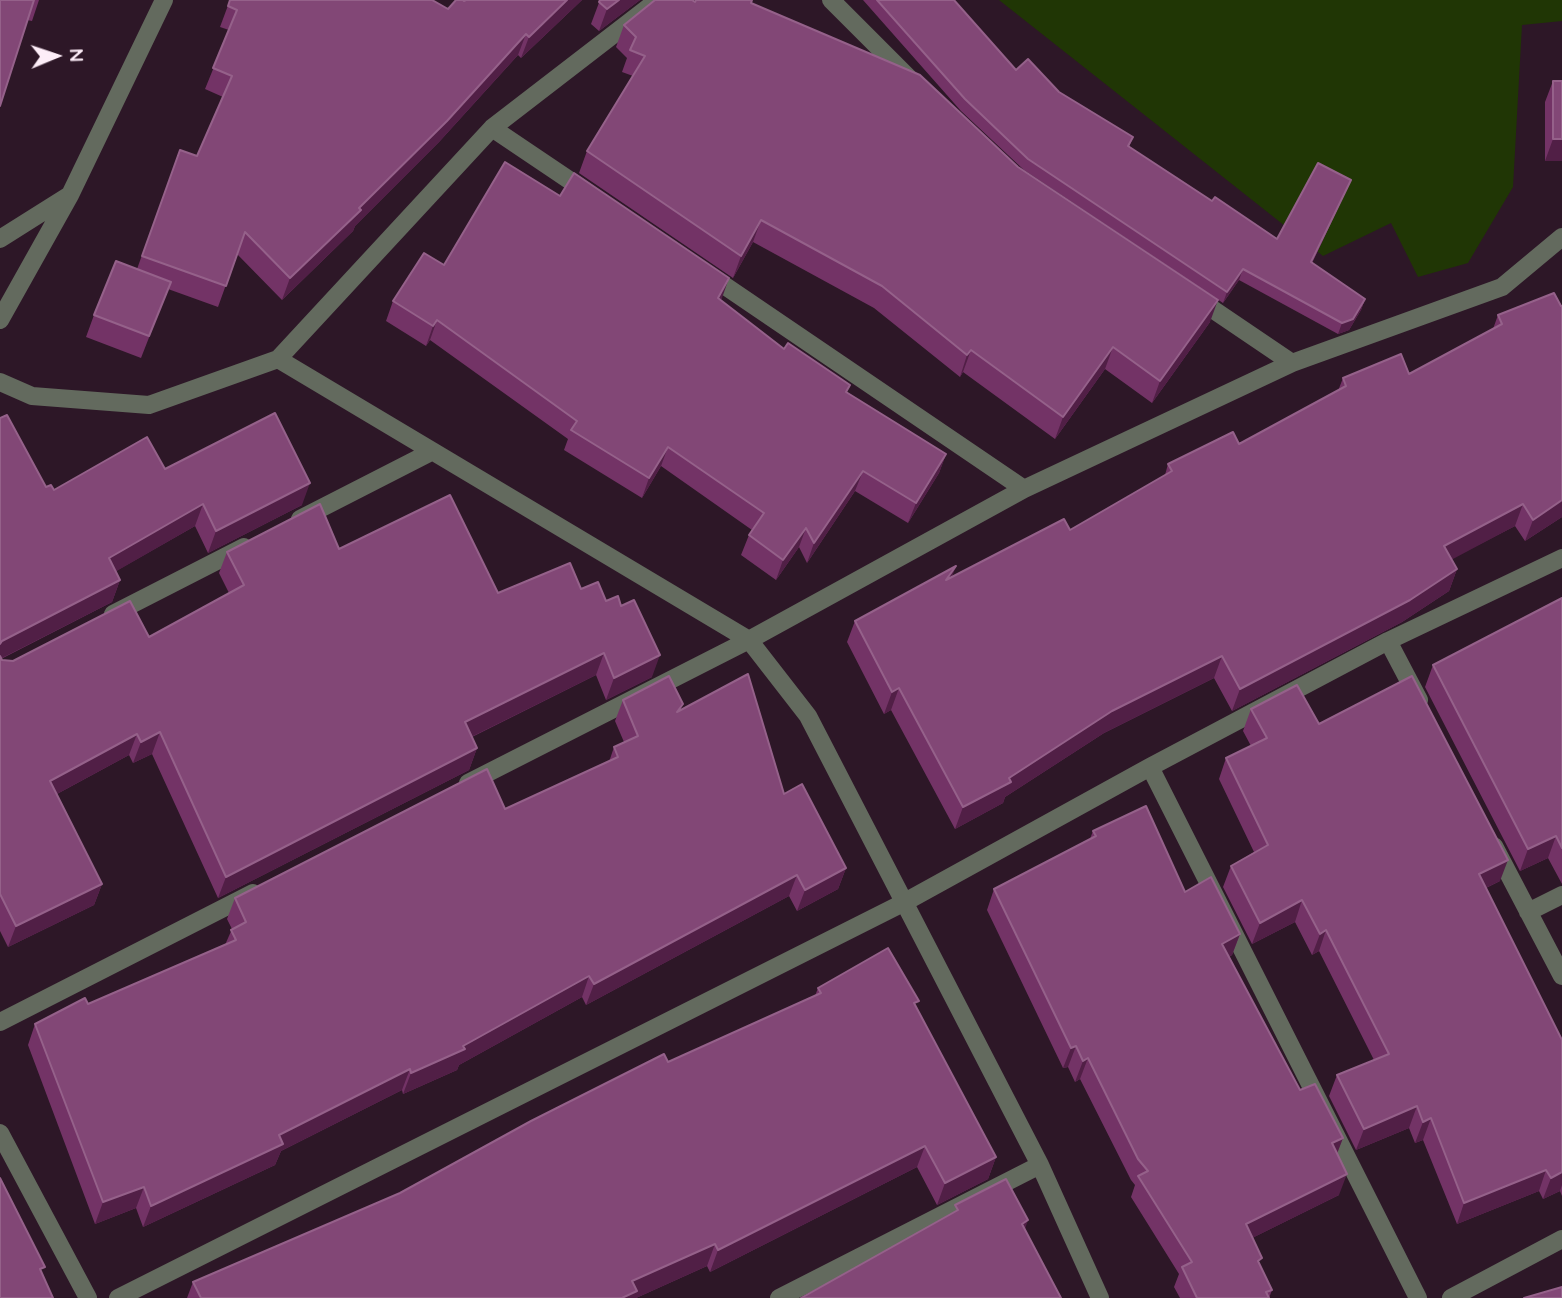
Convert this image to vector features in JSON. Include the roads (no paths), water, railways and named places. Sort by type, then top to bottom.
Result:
[{"type":"street","points":[[0,320],[70,195],[164,0]]},
{"type":"street","points":[[0,382],[32,396],[149,405],[278,359],[492,128],[658,0]]},
{"type":"street","points":[[831,0],[928,96]]},
{"type":"street","points":[[492,128],[608,206]]},
{"type":"street","points":[[0,239],[70,195]]},
{"type":"street","points":[[454,790],[749,640],[1024,489],[1292,363],[1502,287],[1562,237]]},
{"type":"street","points":[[689,261],[1024,489]]},
{"type":"street","points":[[1178,286],[1292,363]]},
{"type":"street","points":[[278,359],[749,640],[808,716],[1040,1165],[1100,1298]]},
{"type":"street","points":[[283,527],[431,452]]},
{"type":"street","points":[[99,622],[258,540]]},
{"type":"street","points":[[118,1298],[905,902],[1150,767],[1388,641],[1562,558]]},
{"type":"street","points":[[1388,641],[1427,715]]},
{"type":"street","points":[[1150,767],[1418,1298]]},
{"type":"street","points":[[1484,826],[1562,976]]},
{"type":"street","points":[[0,1021],[270,884]]},
{"type":"street","points":[[1528,912],[1562,895]]},
{"type":"street","points":[[0,1133],[88,1298]]},
{"type":"street","points":[[779,1298],[1040,1165]]},
{"type":"street","points":[[1451,1298],[1562,1239]]}]
